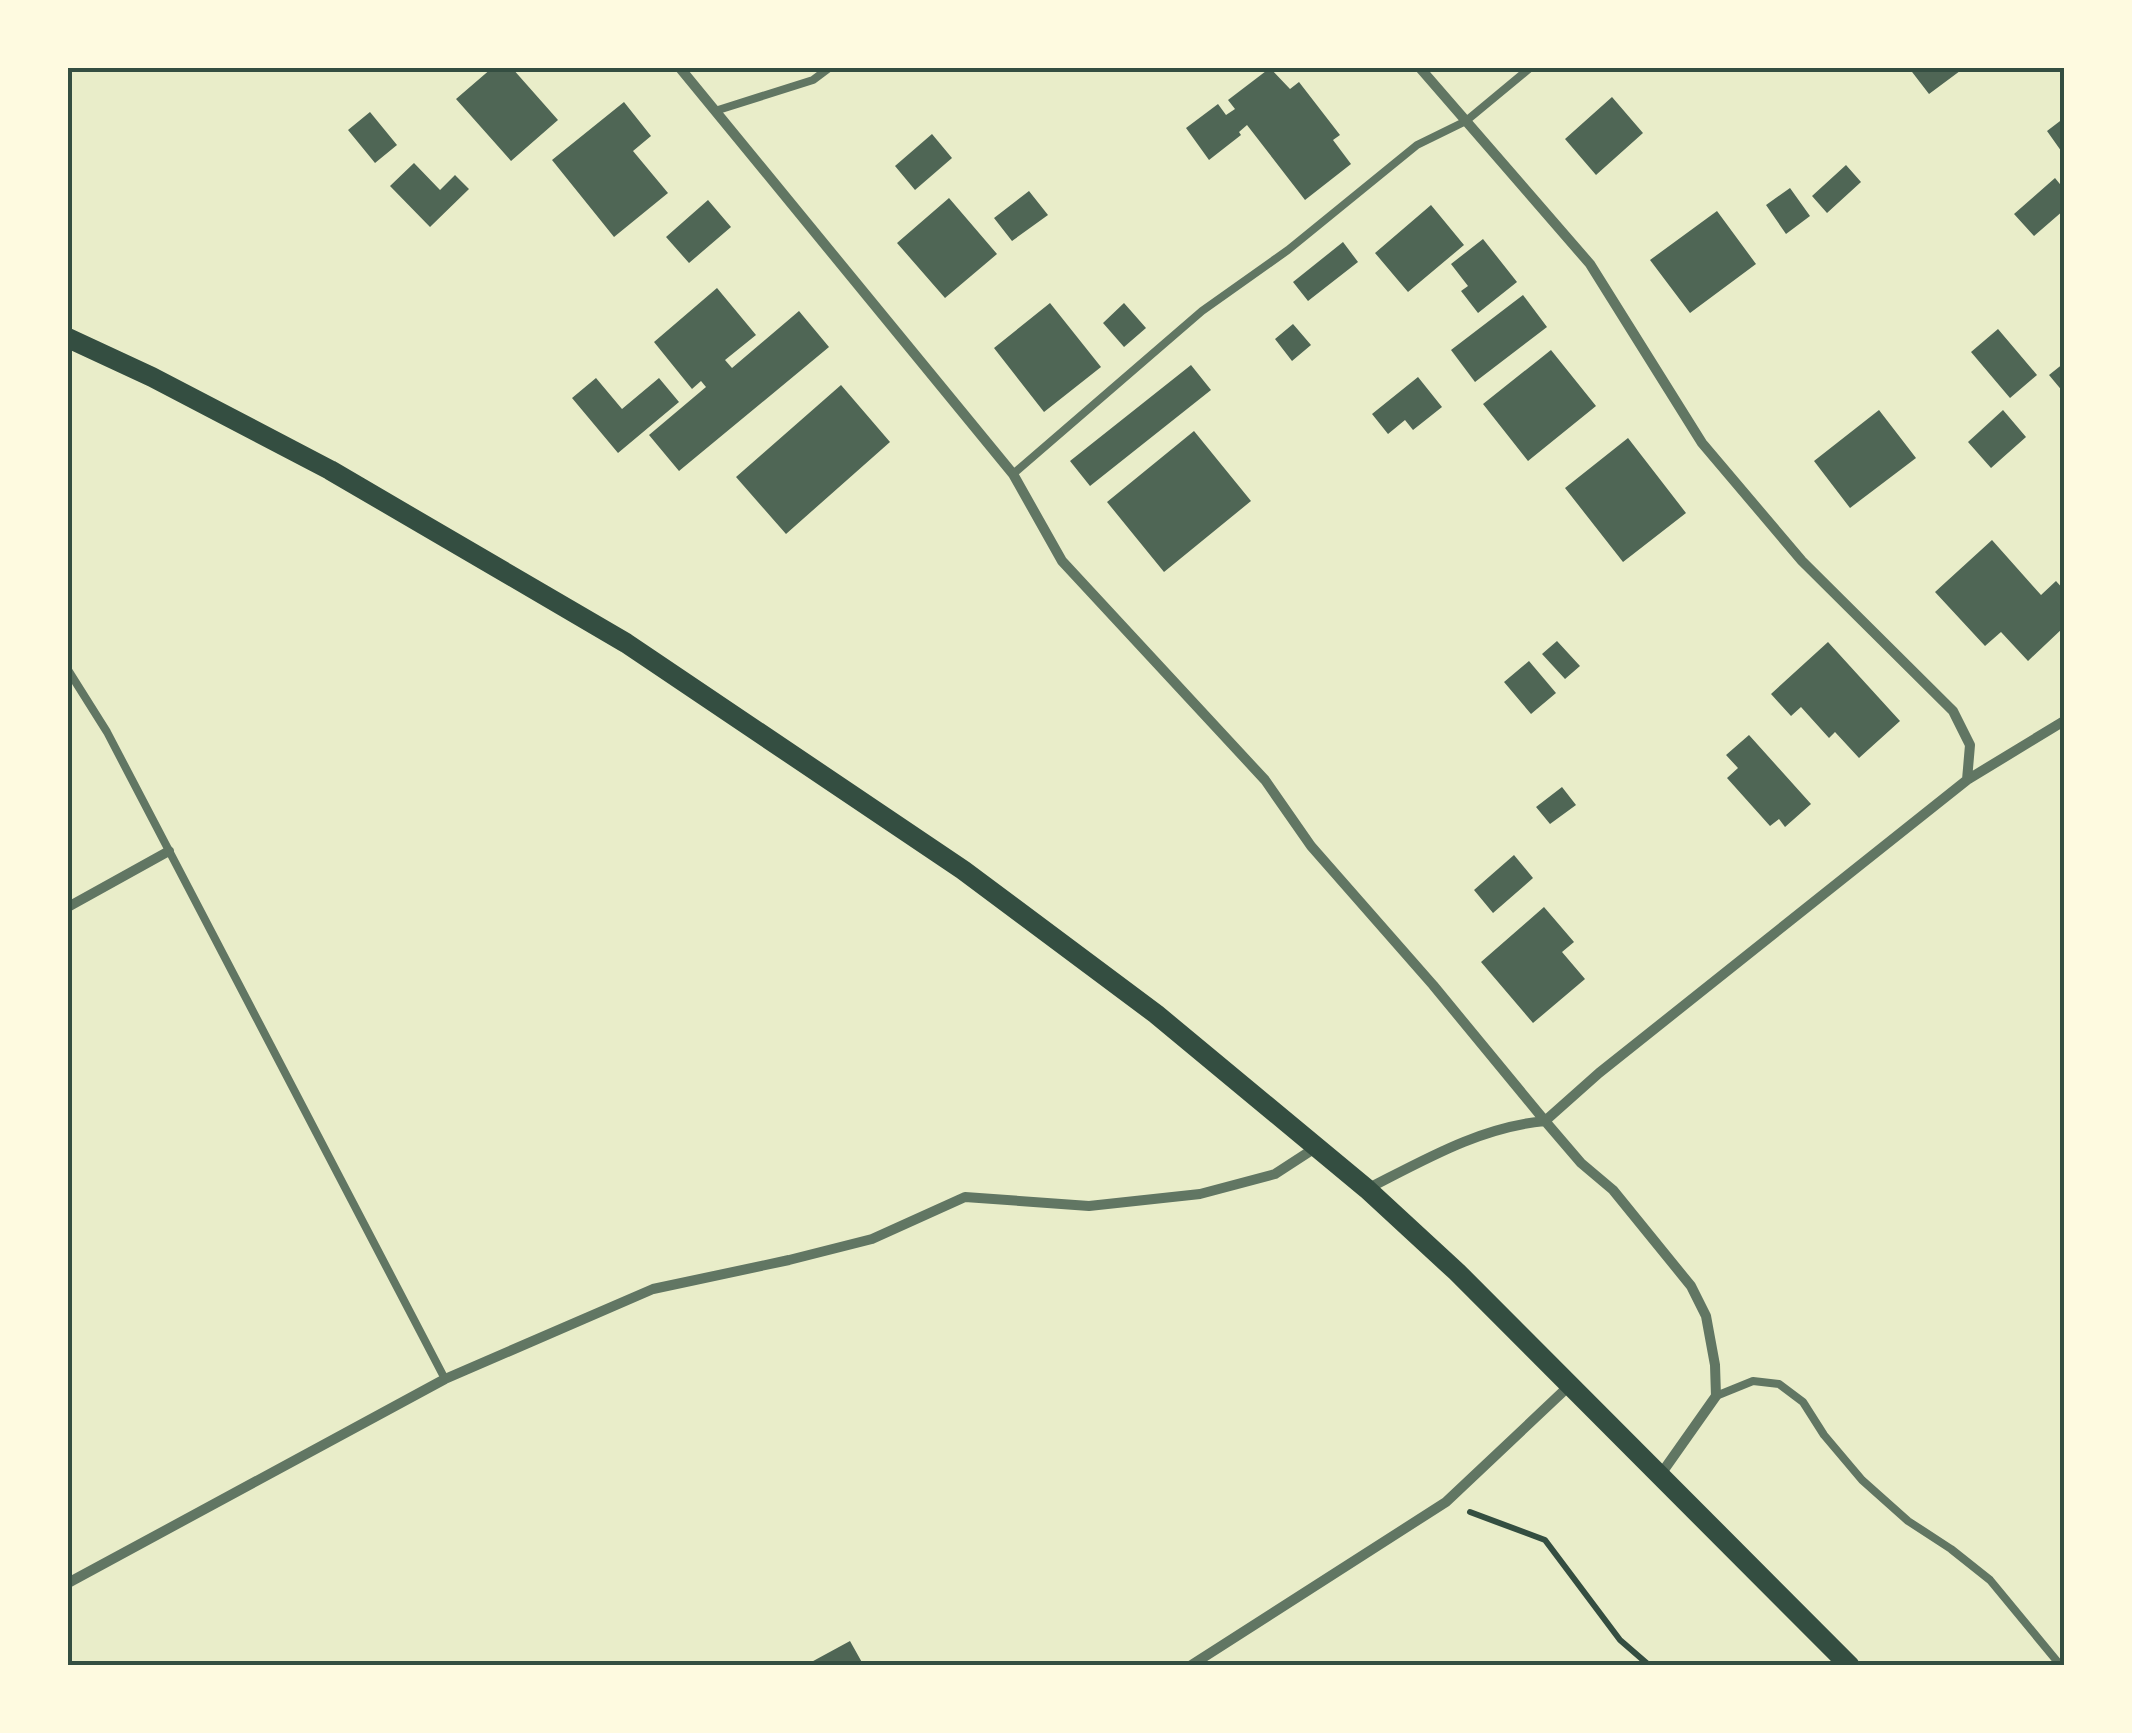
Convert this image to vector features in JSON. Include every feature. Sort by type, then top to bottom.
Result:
[{"type":"main road","points":[[68,338],[330,470],[626,643],[963,870],[1156,1014],[1367,1189],[1661,1474],[1850,1666]]},
{"type":"street","points":[[680,68],[1013,474],[1062,561],[1264,780],[1311,846],[1446,999],[1581,1163],[1613,1190],[1691,1286],[1706,1316],[1716,1396],[1661,1474]]},
{"type":"street","points":[[1420,68],[1590,264],[1702,443],[1802,561],[1952,711],[1970,745],[1967,780]]},
{"type":"street","points":[[1367,1189],[1449,1147],[1513,1124],[1544,1120],[1967,780],[2064,721]]},
{"type":"street","points":[[68,907],[169,851]]},
{"type":"street","points":[[68,1583],[444,1379],[653,1289],[872,1239],[965,1196],[1089,1206],[1200,1194],[1275,1174],[1316,1148]]},
{"type":"street","points":[[1190,1666],[1446,1502],[1570,1385]]},
{"type":"lane","points":[[716,111],[813,80],[829,68]]},
{"type":"lane","points":[[1013,474],[1202,311],[1288,250],[1417,145],[1466,122],[1530,68]]},
{"type":"lane","points":[[68,670],[107,732],[444,1379]]},
{"type":"lane","points":[[1716,1396],[1753,1380],[1779,1384],[1803,1402],[1824,1435],[1862,1480],[1908,1521],[1990,1580],[2061,1666]]},
{"type":"path","points":[[1446,1502],[1545,1540],[1620,1640],[1650,1666]]},
{"type":"building","points":[[492,68],[512,68],[558,120],[511,161],[456,99]]},
{"type":"building","points":[[1270,68],[1290,89],[1299,82],[1340,135],[1333,140],[1351,164],[1305,200],[1247,125],[1239,132],[1241,135],[1209,160],[1186,128],[1218,104],[1226,115],[1235,109],[1228,100]]},
{"type":"building","points":[[1909,68],[1964,68],[1929,94]]},
{"type":"building","points":[[1612,97],[1643,133],[1596,175],[1565,139]]},
{"type":"building","points":[[624,102],[651,136],[633,151],[668,193],[614,237],[552,160]]},
{"type":"building","points":[[370,112],[397,145],[375,163],[348,130]]},
{"type":"building","points":[[2064,118],[2064,155],[2047,131]]},
{"type":"building","points":[[932,134],[952,158],[915,190],[895,166]]},
{"type":"building","points":[[414,163],[440,190],[455,175],[469,189],[430,227],[390,186]]},
{"type":"building","points":[[1846,165],[1861,182],[1827,213],[1812,196]]},
{"type":"building","points":[[2055,178],[2064,189],[2064,210],[2034,236],[2014,214]]},
{"type":"building","points":[[1790,188],[1810,216],[1786,234],[1766,205]]},
{"type":"building","points":[[1029,191],[1048,215],[1012,241],[994,218]]},
{"type":"building","points":[[949,198],[997,254],[945,298],[897,243]]},
{"type":"building","points":[[708,200],[731,227],[689,263],[666,237]]},
{"type":"building","points":[[1431,205],[1464,245],[1408,292],[1375,253]]},
{"type":"building","points":[[1717,211],[1756,264],[1690,313],[1650,260]]},
{"type":"building","points":[[1483,239],[1517,282],[1478,313],[1461,291],[1468,286],[1451,264]]},
{"type":"building","points":[[1343,242],[1358,262],[1308,301],[1293,282]]},
{"type":"building","points":[[717,288],[756,335],[725,360],[732,368],[799,311],[829,347],[679,471],[649,435],[706,387],[701,381],[692,389],[654,342]]},
{"type":"building","points":[[1523,295],[1547,327],[1475,382],[1451,350]]},
{"type":"building","points":[[1050,303],[1101,367],[1044,412],[994,348]]},
{"type":"building","points":[[1124,303],[1146,328],[1124,347],[1103,323]]},
{"type":"building","points":[[1293,324],[1311,345],[1292,361],[1275,339]]},
{"type":"building","points":[[1998,329],[2037,375],[2010,398],[1971,352]]},
{"type":"building","points":[[1551,350],[1596,406],[1528,461],[1483,404]]},
{"type":"building","points":[[2064,363],[2064,393],[2049,375]]},
{"type":"building","points":[[1191,365],[1211,390],[1090,486],[1070,461]]},
{"type":"building","points":[[1418,377],[1442,407],[1413,430],[1405,420],[1388,434],[1372,414]]},
{"type":"building","points":[[596,378],[622,409],[659,378],[679,402],[618,453],[572,398]]},
{"type":"building","points":[[841,385],[890,442],[786,534],[736,477]]},
{"type":"building","points":[[1879,410],[1916,458],[1850,508],[1814,461]]},
{"type":"building","points":[[2003,410],[2026,437],[1991,468],[1968,442]]},
{"type":"building","points":[[1194,431],[1251,501],[1164,572],[1107,502]]},
{"type":"building","points":[[1628,438],[1686,513],[1623,562],[1565,488]]},
{"type":"building","points":[[1992,540],[2041,595],[2056,581],[2064,590],[2064,627],[2028,661],[2001,632],[1985,646],[1935,592]]},
{"type":"building","points":[[1557,641],[1580,666],[1565,679],[1542,654]]},
{"type":"building","points":[[1828,642],[1900,721],[1859,758],[1835,732],[1829,738],[1801,707],[1791,716],[1771,694]]},
{"type":"building","points":[[1529,661],[1556,693],[1531,714],[1504,682]]},
{"type":"building","points":[[1749,735],[1811,804],[1785,827],[1779,819],[1770,826],[1727,778],[1738,768],[1726,755]]},
{"type":"building","points":[[1562,787],[1576,805],[1550,824],[1536,807]]},
{"type":"building","points":[[1514,855],[1533,878],[1493,913],[1474,890]]},
{"type":"building","points":[[1544,907],[1574,942],[1562,952],[1585,979],[1533,1023],[1481,962]]},
{"type":"building","points":[[850,1641],[864,1666],[804,1666]]}]
